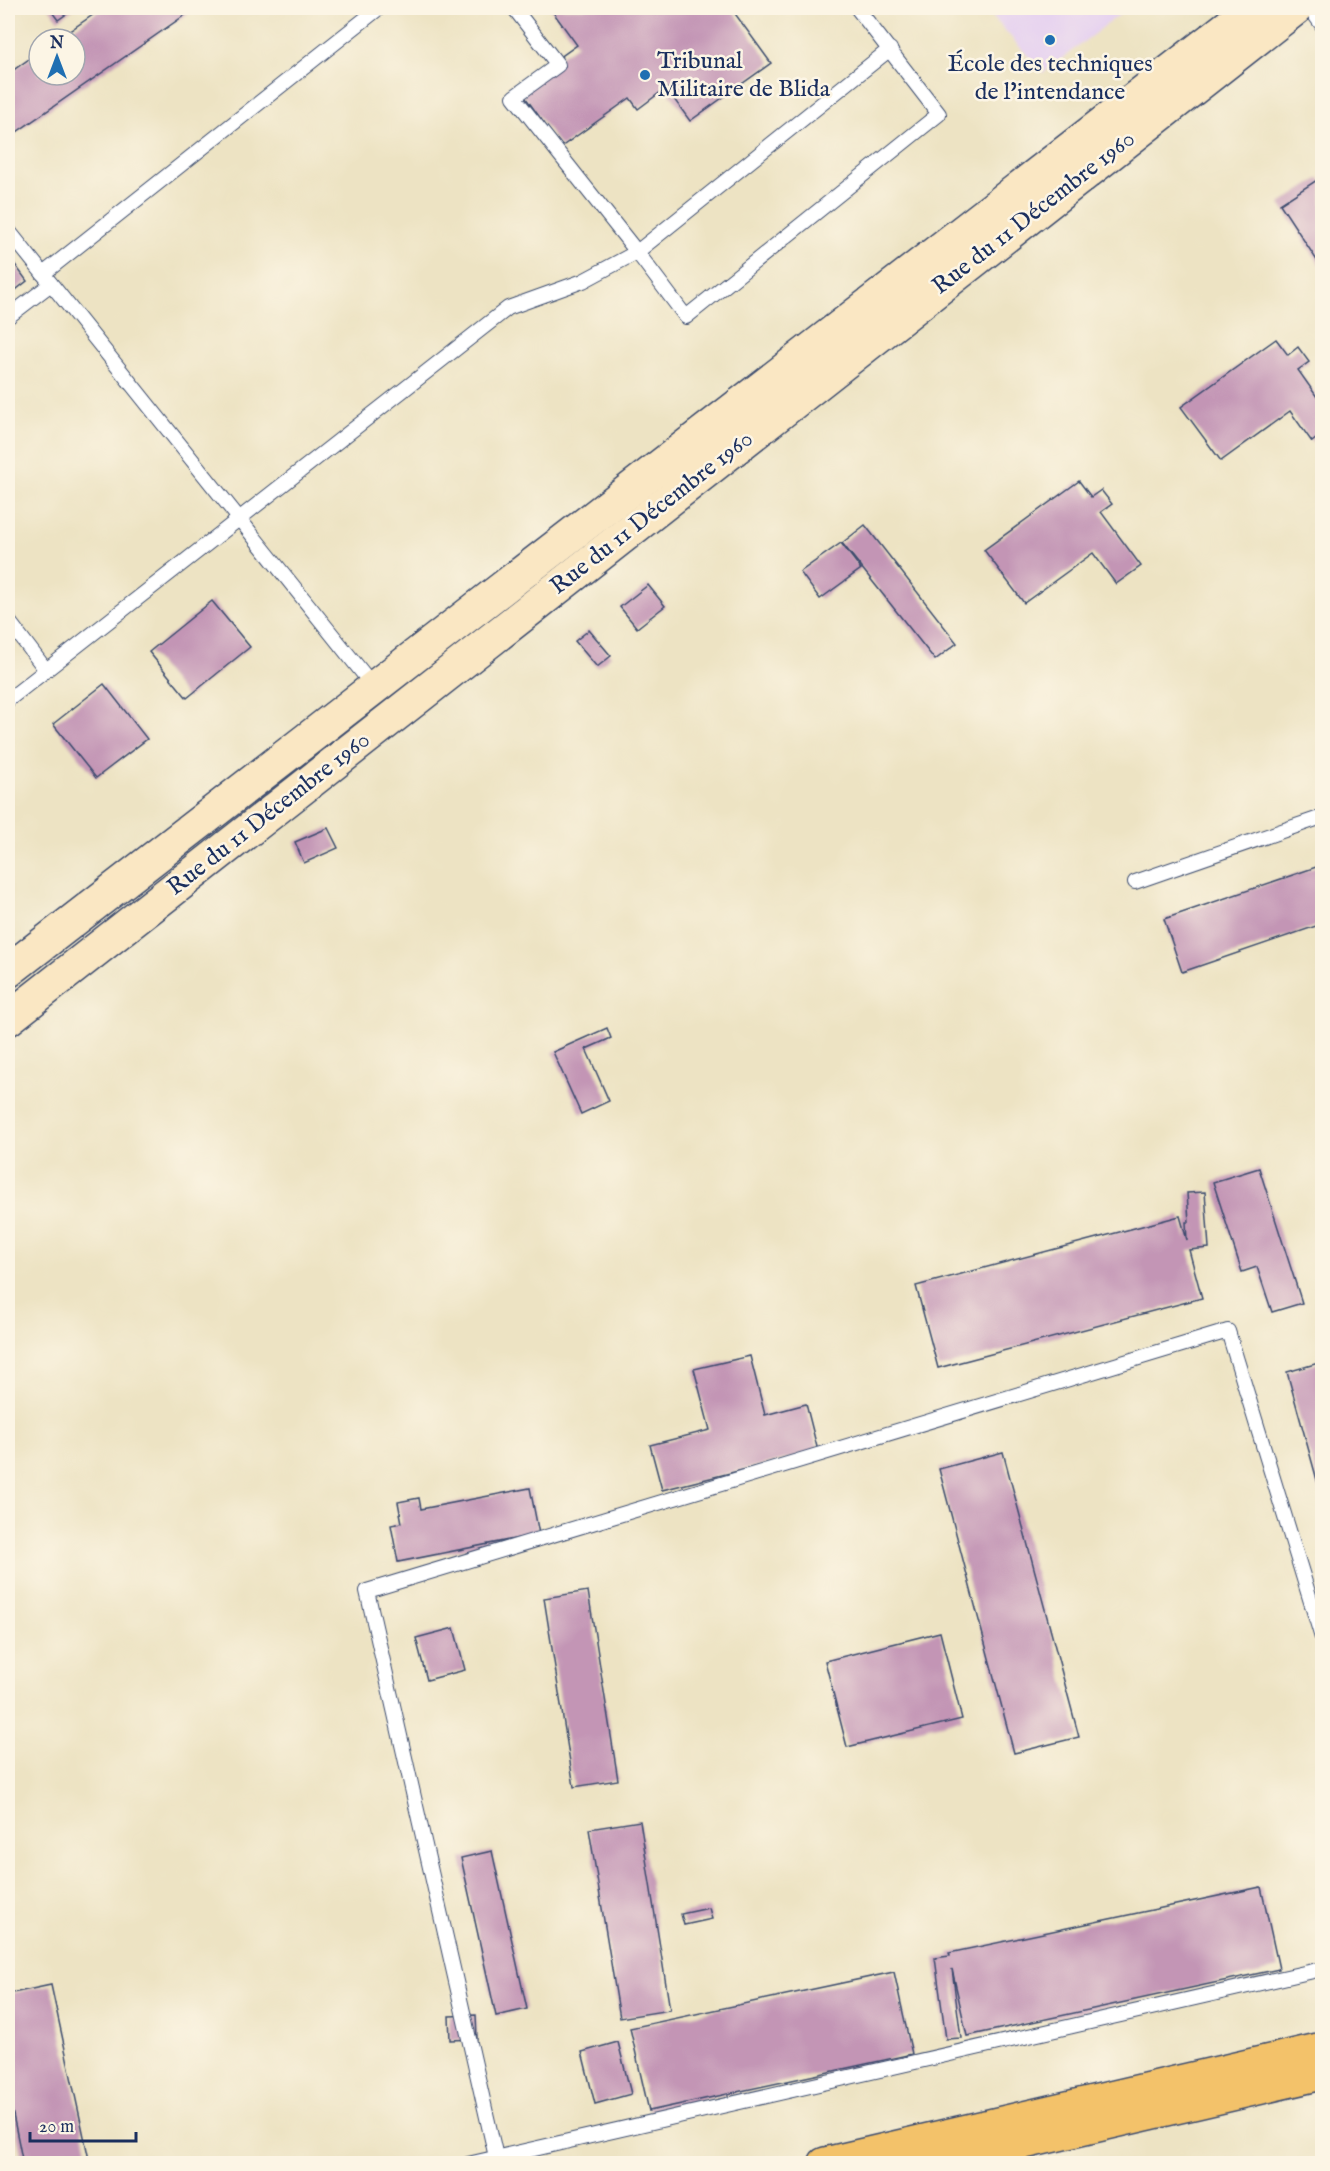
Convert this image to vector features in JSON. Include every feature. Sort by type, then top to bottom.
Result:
[{"type":"main road","name":"Rue du 11 Décembre 1960","points":[[8,971],[1252,8]]},
{"type":"main road","name":"Rue du 11 Décembre 1960","points":[[8,1019],[1296,8]]},
{"type":"main road","points":[[825,2163],[1323,2049]]},
{"type":"main road","points":[[929,2163],[1323,2073]]},
{"type":"lane","points":[[8,317],[47,279],[379,8]]},
{"type":"lane","points":[[514,8],[558,65],[513,97],[686,316],[939,114],[857,8]]},
{"type":"lane","points":[[1310,8],[1323,25]]},
{"type":"lane","points":[[8,700],[508,308],[583,281],[637,252],[890,50]]},
{"type":"lane","points":[[8,230],[374,687]]},
{"type":"lane","points":[[8,620],[46,670]]},
{"type":"lane","points":[[1135,882],[1323,818]]},
{"type":"lane","points":[[496,2157],[367,1591],[1228,1331],[1317,1603],[1323,1638]]},
{"type":"lane","points":[[468,2163],[1323,1969]]},
{"type":"shaded area","name":"École des techniques de l'intendance","points":[[985,8],[1128,8],[1043,73]]},
{"type":"building","points":[[49,8],[75,8],[58,20]]},
{"type":"building","points":[[103,8],[195,8],[87,83],[87,27],[75,27]]},
{"type":"building","name":"Tribunal Militaire de Blida","points":[[550,8],[737,8],[733,11],[771,63],[690,121],[666,88],[638,109],[630,98],[561,147],[518,87],[577,45]]},
{"type":"building","points":[[27,61],[27,87],[81,87],[8,138],[8,74]]},
{"type":"building","points":[[1320,178],[1322,182],[1322,263],[1320,265],[1280,204]]},
{"type":"building","points":[[8,255],[27,281],[8,296]]},
{"type":"building","points":[[1276,339],[1288,355],[1298,347],[1309,362],[1298,370],[1322,404],[1322,434],[1312,442],[1290,411],[1221,461],[1181,407]]},
{"type":"building","points":[[1079,481],[1091,497],[1101,490],[1112,504],[1101,512],[1141,566],[1116,584],[1093,553],[1024,603],[984,550]]},
{"type":"building","points":[[865,525],[957,643],[935,660],[842,543]]},
{"type":"building","points":[[841,543],[861,569],[820,599],[800,572]]},
{"type":"building","points":[[648,585],[665,606],[637,628],[620,607]]},
{"type":"building","points":[[212,601],[250,647],[187,698],[149,652]]},
{"type":"building","points":[[589,630],[611,656],[597,667],[575,641]]},
{"type":"building","points":[[104,684],[147,739],[96,778],[53,724]]},
{"type":"building","points":[[328,828],[338,848],[304,863],[295,842]]},
{"type":"building","points":[[1322,865],[1322,924],[1182,972],[1164,919]]},
{"type":"building","points":[[607,1028],[611,1038],[586,1049],[609,1101],[581,1114],[553,1052]]},
{"type":"building","points":[[1259,1168],[1302,1303],[1272,1312],[1257,1267],[1242,1272],[1213,1182]]},
{"type":"building","points":[[1205,1192],[1209,1248],[1189,1250],[1202,1298],[938,1368],[916,1286],[1180,1216],[1187,1240],[1186,1222],[1189,1222],[1187,1193]]},
{"type":"building","points":[[750,1356],[765,1415],[806,1404],[818,1451],[662,1490],[650,1445],[710,1430],[694,1369]]},
{"type":"building","points":[[1322,1362],[1322,1498],[1287,1372]]},
{"type":"building","points":[[1003,1452],[1079,1737],[1014,1753],[939,1469]]},
{"type":"building","points":[[530,1488],[539,1534],[398,1562],[391,1525],[402,1523],[398,1502],[419,1498],[421,1509]]},
{"type":"building","points":[[588,1591],[618,1780],[574,1787],[544,1598]]},
{"type":"building","points":[[454,1628],[465,1670],[427,1680],[416,1638]]},
{"type":"building","points":[[940,1632],[962,1719],[847,1747],[825,1661]]},
{"type":"building","points":[[640,1821],[670,2010],[620,2018],[589,1829]]},
{"type":"building","points":[[492,1851],[527,2009],[496,2016],[461,1858]]},
{"type":"building","points":[[1261,1887],[1279,1969],[967,2036],[952,1969],[961,2038],[946,2039],[935,1958],[950,1956],[949,1953]]},
{"type":"building","points":[[709,1908],[712,1919],[684,1925],[681,1914]]},
{"type":"building","points":[[894,1972],[912,2054],[649,2111],[630,2028]]},
{"type":"building","points":[[51,1985],[90,2164],[23,2164],[8,2090],[8,1994]]},
{"type":"building","points":[[476,2015],[477,2039],[450,2040],[449,2016]]},
{"type":"building","points":[[618,2042],[631,2094],[595,2104],[582,2052]]},
{"type":"place","name":"École des techniques de l'intendance","points":[[1050,40]]},
{"type":"place","name":"Tribunal Militaire de Blida","points":[[645,75]]}]
